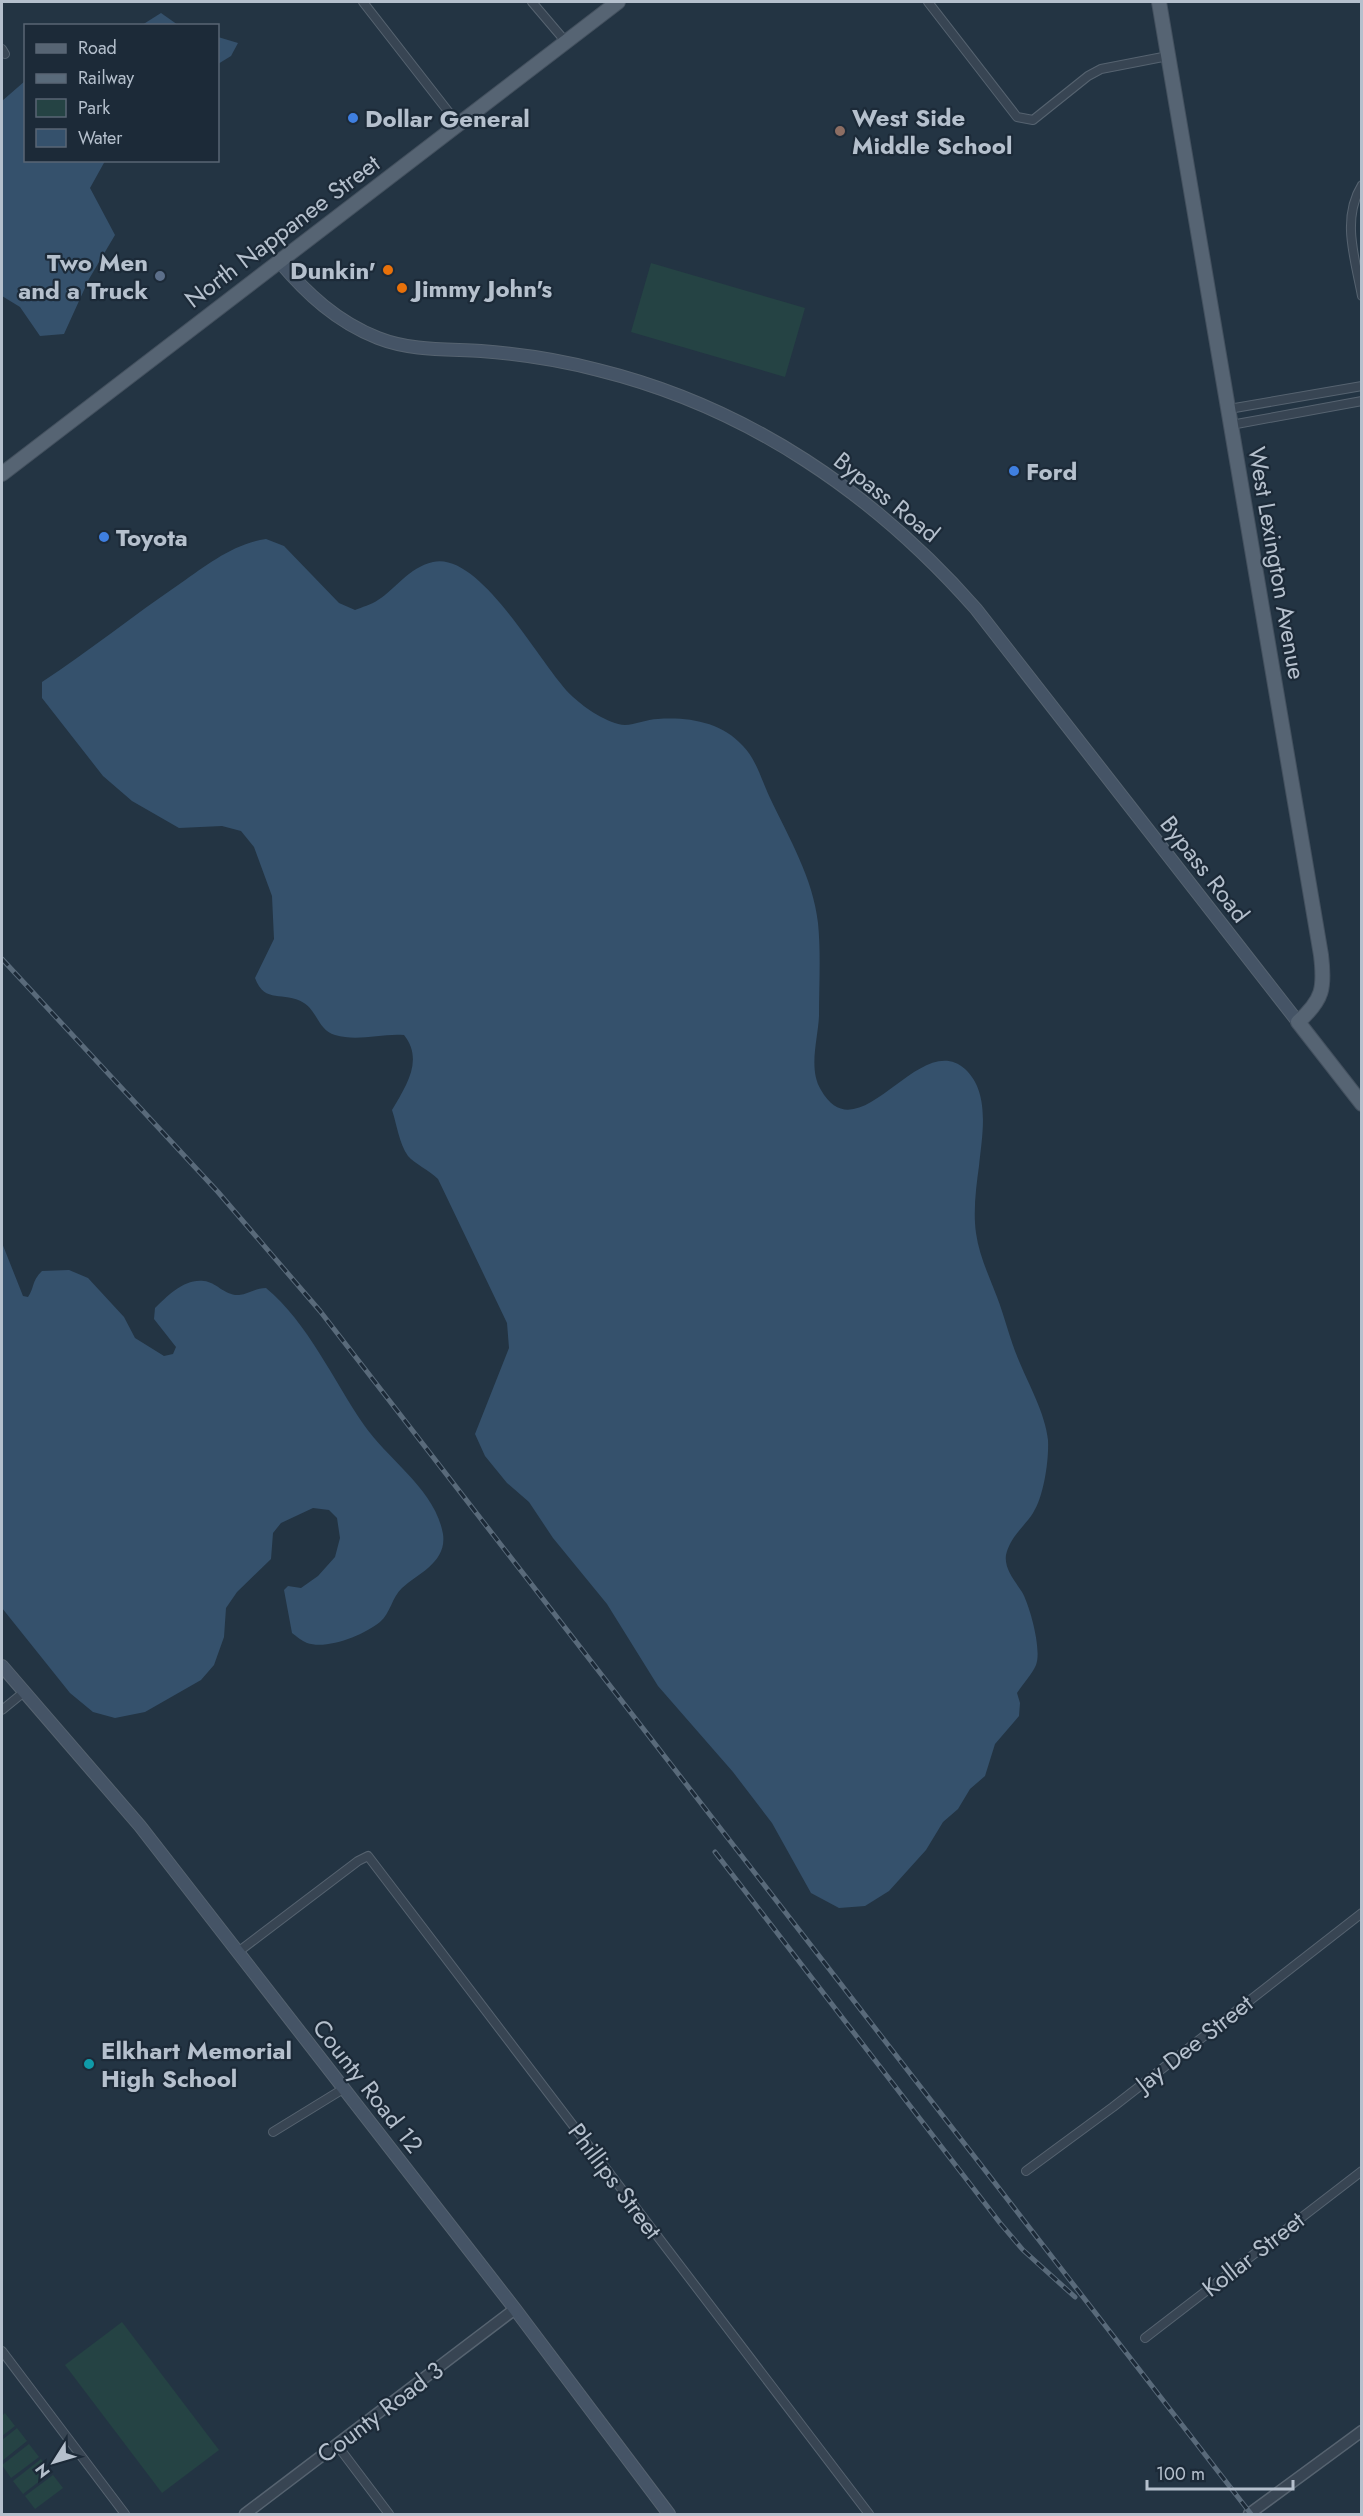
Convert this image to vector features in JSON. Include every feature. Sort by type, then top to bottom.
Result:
[{"type":"main road","name":"North Nappanee Street","points":[[2,474],[618,2]]},
{"type":"main road","name":"West Lexington Avenue","points":[[1159,2],[1321,955],[1323,977],[1319,999],[1298,1022]]},
{"type":"main road","name":"Bypass Road","points":[[279,261],[314,299],[332,313],[378,338],[427,349],[530,356],[633,380],[714,410],[760,433],[806,460],[860,498],[928,558],[975,609],[1298,1022]]},
{"type":"main road","points":[[1298,1022],[1362,1104]]},
{"type":"main road","name":"County Road 12","points":[[2,1666],[140,1826],[515,2309],[669,2514]]},
{"type":"street","points":[[363,2],[458,124]]},
{"type":"street","points":[[532,2],[566,42]]},
{"type":"street","points":[[928,2],[1017,117],[1033,120],[1088,76],[1101,69],[1168,56]]},
{"type":"street","points":[[1362,185],[1355,195],[1349,221],[1362,296]]},
{"type":"street","points":[[1229,409],[1362,386]]},
{"type":"street","points":[[1231,425],[1362,401]]},
{"type":"street","points":[[2,1710],[24,1692]]},
{"type":"street","name":"Phillips Street","points":[[238,1952],[358,1861],[368,1856],[869,2514]]},
{"type":"street","name":"Jay Dee Street","points":[[1026,2171],[1113,2107],[1362,1913]]},
{"type":"street","points":[[273,2132],[343,2088]]},
{"type":"street","name":"Kollar Street","points":[[1145,2338],[1362,2171]]},
{"type":"street","name":"County Road 3","points":[[245,2514],[515,2309]]},
{"type":"street","points":[[2,2351],[125,2514]]},
{"type":"street","points":[[1249,2514],[1362,2431]]},
{"type":"street","points":[[337,2445],[389,2514]]},
{"type":"green space","points":[[651,263],[805,308],[785,377],[631,332]]},
{"type":"green space","points":[[122,2322],[219,2450],[162,2493],[65,2365]]},
{"type":"green space","points":[[5,2413],[15,2426],[2,2436],[2,2416]]},
{"type":"green space","points":[[17,2428],[27,2441],[2,2461],[2,2440]]},
{"type":"green space","points":[[29,2444],[39,2457],[11,2478],[2,2465]]},
{"type":"green space","points":[[41,2459],[51,2472],[23,2494],[13,2481]]},
{"type":"green space","points":[[53,2475],[63,2488],[35,2509],[25,2496]]},
{"type":"water","points":[[161,13],[177,24],[144,24]]},
{"type":"water","points":[[219,37],[238,43],[231,56],[219,63]]},
{"type":"water","points":[[24,82],[24,162],[104,162],[90,188],[115,235],[89,279],[64,334],[40,336],[20,307],[2,296],[2,101]]},
{"type":"water","points":[[266,539],[284,546],[339,603],[355,610],[378,600],[410,573],[424,565],[433,562],[452,563],[491,592],[560,683],[573,697],[597,715],[611,722],[625,725],[654,719],[693,720],[725,731],[748,751],[806,874],[811,890],[819,934],[819,1016],[814,1063],[817,1082],[821,1090],[836,1107],[853,1109],[871,1102],[928,1064],[947,1061],[965,1069],[979,1090],[983,1115],[975,1208],[977,1241],[1016,1353],[1040,1409],[1048,1440],[1047,1467],[1037,1506],[1011,1543],[1006,1555],[1008,1570],[1022,1592],[1032,1617],[1037,1658],[1036,1665],[1017,1693],[1020,1703],[1019,1716],[995,1744],[985,1776],[970,1789],[958,1809],[943,1822],[926,1850],[889,1891],[865,1906],[839,1908],[811,1893],[772,1823],[733,1772],[658,1686],[607,1604],[553,1538],[529,1502],[507,1483],[485,1456],[475,1434],[509,1348],[507,1323],[438,1179],[408,1156],[400,1140],[392,1110],[403,1092],[413,1063],[410,1044],[404,1035],[352,1038],[335,1035],[325,1029],[304,1003],[264,991],[255,978],[274,939],[272,896],[254,847],[241,831],[222,826],[179,828],[132,801],[103,776],[42,698],[42,682],[163,595],[231,550]]},
{"type":"water","points":[[2,1243],[23,1296],[28,1297],[36,1278],[42,1271],[69,1270],[88,1278],[124,1317],[135,1338],[164,1356],[173,1354],[176,1347],[154,1319],[155,1308],[183,1285],[204,1281],[234,1295],[266,1288],[295,1318],[364,1425],[431,1503],[443,1534],[441,1552],[436,1559],[402,1588],[383,1619],[373,1627],[335,1643],[315,1645],[307,1643],[292,1633],[284,1590],[288,1586],[301,1588],[318,1576],[335,1557],[340,1538],[337,1518],[329,1510],[313,1508],[281,1523],[273,1533],[271,1559],[237,1592],[226,1608],[224,1637],[214,1665],[201,1680],[145,1712],[115,1718],[93,1712],[70,1693],[2,1608]]},
{"type":"railway","points":[[2,959],[218,1192],[320,1311],[1251,2514]]},
{"type":"railway","points":[[715,1852],[1000,2223],[1023,2250],[1075,2297]]},
{"type":"place","name":"Dollar General","points":[[353,118]]},
{"type":"place","name":"West Side Middle School","points":[[840,131]]},
{"type":"place","name":"Dunkin'","points":[[388,270]]},
{"type":"place","name":"Two Men and a Truck","points":[[160,276]]},
{"type":"place","name":"Jimmy John's","points":[[402,288]]},
{"type":"place","name":"Ford","points":[[1014,471]]},
{"type":"place","name":"Toyota","points":[[104,537]]},
{"type":"place","name":"Elkhart Memorial High School","points":[[89,2064]]}]
